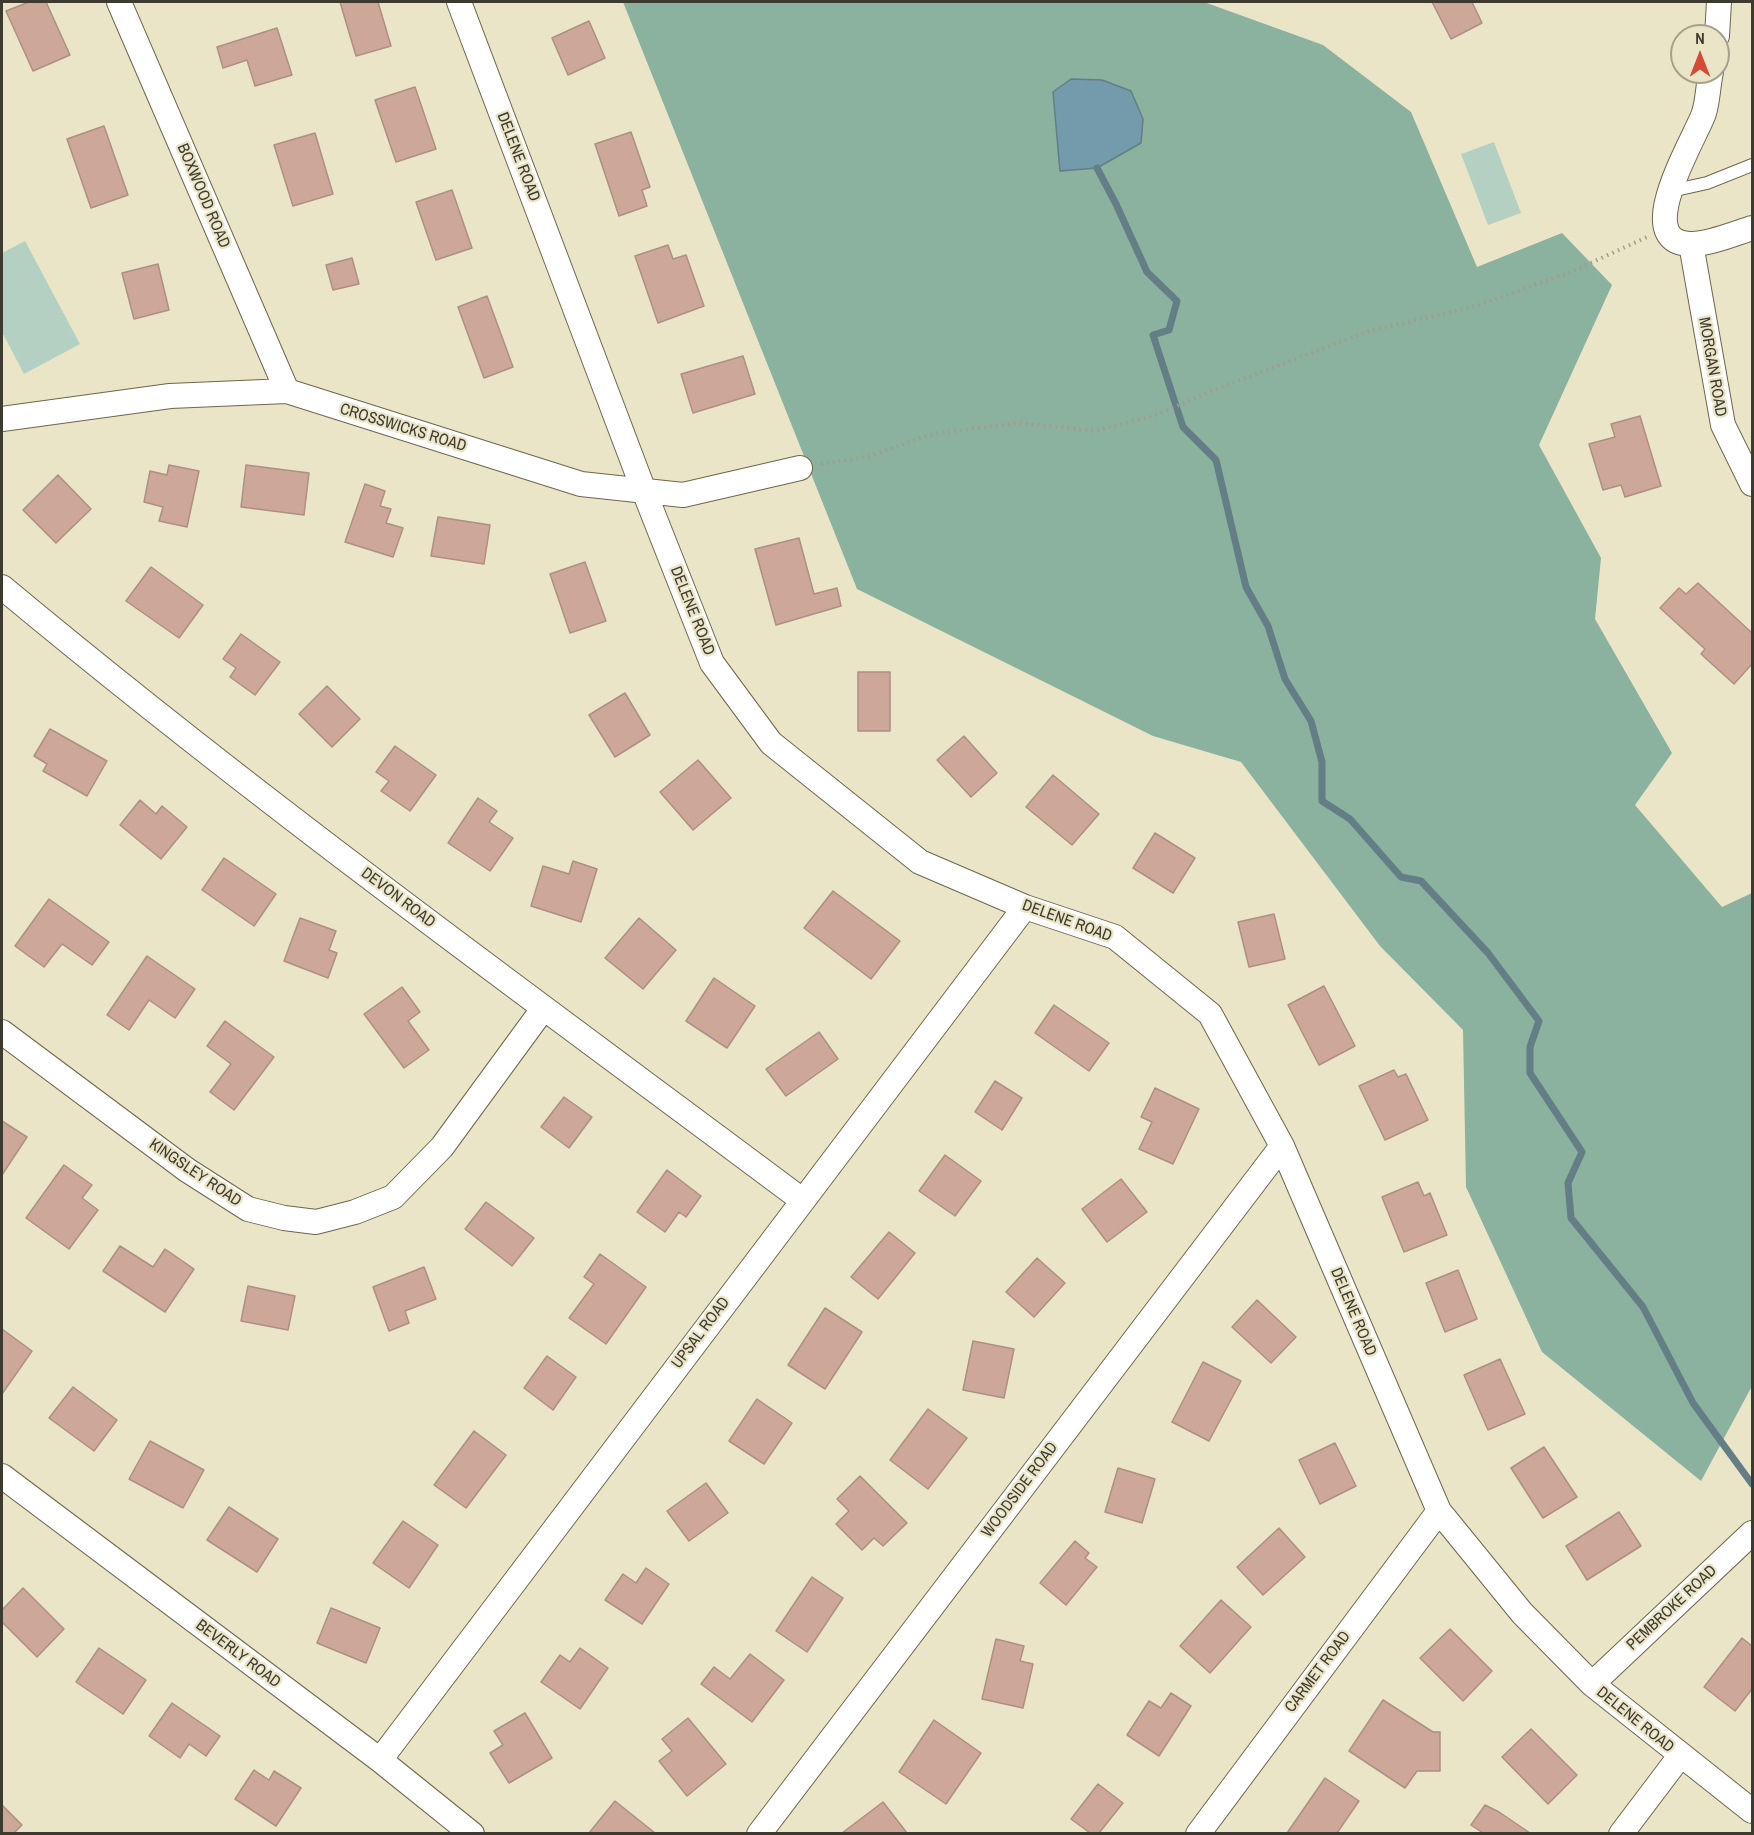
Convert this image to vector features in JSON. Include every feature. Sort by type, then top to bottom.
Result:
[{"type":"street","name":"BOXWOOD ROAD","points":[[119,2],[287,391]]},
{"type":"street","name":"DELENE ROAD","points":[[459,2],[644,491],[712,663],[771,743],[920,862],[1025,907],[1115,937],[1210,1014],[1282,1146],[1439,1510],[1522,1613],[1592,1684],[1752,1811]]},
{"type":"street","points":[[1718,24],[1719,2]]},
{"type":"street","points":[[1709,84],[1704,112],[1674,178],[1664,219],[1664,229],[1674,240],[1691,244],[1752,228]]},
{"type":"street","name":"MORGAN ROAD","points":[[1691,244],[1723,425],[1752,484]]},
{"type":"street","name":"CROSSWICKS ROAD","points":[[2,419],[170,396],[287,391],[581,483],[683,495],[800,468]]},
{"type":"street","name":"DEVON ROAD","points":[[2,588],[111,678],[543,1009],[802,1200]]},
{"type":"street","name":"UPSAL ROAD","points":[[380,1760],[1025,907]]},
{"type":"street","name":"KINGSLEY ROAD","points":[[2,1032],[187,1170],[248,1209],[284,1218],[316,1222],[355,1212],[393,1197],[442,1147],[543,1009]]},
{"type":"street","name":"WOODSIDE ROAD","points":[[759,1833],[1282,1146]]},
{"type":"street","name":"BEVERLY ROAD","points":[[2,1476],[380,1760],[472,1833]]},
{"type":"street","name":"CARMET ROAD","points":[[1198,1833],[1439,1510]]},
{"type":"street","name":"PEMBROKE ROAD","points":[[1592,1684],[1752,1533]]},
{"type":"street","points":[[1621,1833],[1680,1756]]},
{"type":"lane","points":[[1671,191],[1707,183],[1752,165]]},
{"type":"path","points":[[800,468],[870,456],[928,435],[1017,423],[1095,431],[1156,415],[1209,392],[1366,332],[1476,306],[1572,272],[1664,229]]},
{"type":"green space","points":[[623,2],[1204,2],[1323,45],[1411,112],[1477,267],[1562,233],[1612,285],[1539,445],[1601,558],[1595,619],[1672,753],[1635,805],[1722,907],[1752,893],[1752,1386],[1701,1481],[1542,1352],[1466,1187],[1463,1030],[1380,946],[1241,762],[1153,736],[857,589]]},
{"type":"green space","points":[[1494,142],[1521,213],[1488,225],[1461,154]]},
{"type":"green space","points":[[25,241],[80,344],[24,374],[2,332],[2,253]]},
{"type":"water","points":[[1071,79],[1102,80],[1131,91],[1143,119],[1141,143],[1097,168],[1060,171],[1053,92]]},
{"type":"building","points":[[29,2],[46,2],[70,55],[33,71],[6,11]]},
{"type":"building","points":[[340,2],[378,2],[391,46],[356,56]]},
{"type":"building","points":[[1432,2],[1472,2],[1482,23],[1451,39]]},
{"type":"building","points":[[589,21],[605,58],[568,75],[552,38]]},
{"type":"building","points":[[277,28],[292,75],[255,86],[247,60],[223,68],[217,47]]},
{"type":"building","points":[[415,87],[436,149],[396,162],[375,100]]},
{"type":"building","points":[[104,126],[128,195],[91,208],[67,139]]},
{"type":"building","points":[[631,132],[650,187],[642,190],[647,206],[619,216],[595,144]]},
{"type":"building","points":[[315,133],[333,194],[293,206],[274,145]]},
{"type":"building","points":[[452,190],[472,248],[436,260],[416,202]]},
{"type":"building","points":[[668,245],[673,259],[686,255],[704,306],[658,323],[635,256]]},
{"type":"building","points":[[352,258],[359,284],[333,290],[326,265]]},
{"type":"building","points":[[158,264],[169,310],[134,319],[122,273]]},
{"type":"building","points":[[487,296],[513,367],[484,378],[458,307]]},
{"type":"building","points":[[743,356],[755,394],[693,413],[681,374]]},
{"type":"building","points":[[1640,416],[1661,486],[1625,497],[1621,485],[1603,490],[1589,444],[1615,437],[1611,424]]},
{"type":"building","points":[[169,465],[199,471],[187,527],[159,521],[163,507],[144,502],[150,471],[167,475]]},
{"type":"building","points":[[246,465],[309,473],[304,515],[241,507]]},
{"type":"building","points":[[58,475],[91,509],[56,543],[23,510]]},
{"type":"building","points":[[365,484],[385,491],[380,506],[391,509],[386,523],[403,528],[393,557],[345,542]]},
{"type":"building","points":[[438,517],[490,525],[484,564],[431,556]]},
{"type":"building","points":[[799,538],[814,594],[837,588],[841,606],[776,625],[755,549]]},
{"type":"building","points":[[585,562],[606,621],[570,633],[550,574]]},
{"type":"building","points":[[151,567],[203,605],[179,638],[126,601]]},
{"type":"building","points":[[1698,583],[1752,633],[1752,664],[1734,684],[1701,654],[1705,649],[1660,608],[1679,588],[1686,594]]},
{"type":"building","points":[[241,634],[280,662],[255,695],[230,677],[236,668],[223,659]]},
{"type":"building","points":[[858,672],[890,672],[890,731],[858,731]]},
{"type":"building","points":[[327,686],[360,719],[332,747],[299,714]]},
{"type":"building","points":[[625,693],[650,735],[615,757],[589,715]]},
{"type":"building","points":[[50,729],[107,761],[87,796],[43,771],[47,764],[34,756]]},
{"type":"building","points":[[964,736],[997,773],[971,797],[937,760]]},
{"type":"building","points":[[395,746],[436,775],[410,811],[381,791],[389,781],[376,772]]},
{"type":"building","points":[[698,760],[731,798],[693,830],[660,792]]},
{"type":"building","points":[[1053,775],[1099,814],[1072,845],[1026,807]]},
{"type":"building","points":[[478,798],[497,811],[489,822],[513,838],[490,871],[448,843]]},
{"type":"building","points":[[140,800],[156,814],[162,806],[187,827],[161,859],[120,825]]},
{"type":"building","points":[[1155,833],[1195,858],[1173,893],[1133,868]]},
{"type":"building","points":[[224,858],[276,894],[254,926],[202,890]]},
{"type":"building","points":[[573,861],[597,869],[581,922],[531,906],[543,866],[569,874]]},
{"type":"building","points":[[833,891],[900,941],[871,979],[804,928]]},
{"type":"building","points":[[49,899],[109,942],[92,965],[62,944],[44,967],[15,946]]},
{"type":"building","points":[[1274,914],[1285,959],[1249,967],[1238,922]]},
{"type":"building","points":[[300,918],[336,931],[329,950],[337,953],[328,978],[284,961]]},
{"type":"building","points":[[639,918],[676,950],[643,989],[605,958]]},
{"type":"building","points":[[147,956],[195,989],[175,1018],[149,1000],[129,1030],[107,1015]]},
{"type":"building","points":[[714,978],[755,1006],[727,1048],[686,1021]]},
{"type":"building","points":[[1324,986],[1355,1046],[1319,1065],[1288,1005]]},
{"type":"building","points":[[402,987],[420,1012],[408,1021],[429,1050],[404,1068],[364,1014]]},
{"type":"building","points":[[1054,1005],[1109,1043],[1089,1071],[1035,1033]]},
{"type":"building","points":[[225,1021],[274,1057],[234,1110],[210,1092],[231,1064],[207,1046]]},
{"type":"building","points":[[819,1032],[838,1059],[786,1096],[766,1069]]},
{"type":"building","points":[[1394,1070],[1398,1077],[1406,1074],[1428,1120],[1385,1140],[1359,1086]]},
{"type":"building","points":[[995,1081],[1022,1098],[1002,1130],[975,1112]]},
{"type":"building","points":[[1155,1088],[1199,1109],[1173,1164],[1139,1149],[1152,1122],[1141,1117]]},
{"type":"building","points":[[564,1097],[592,1117],[569,1148],[541,1127]]},
{"type":"building","points":[[2,1121],[27,1137],[2,1175]]},
{"type":"building","points":[[945,1155],[981,1181],[955,1216],[919,1191]]},
{"type":"building","points":[[64,1165],[92,1185],[82,1198],[98,1210],[69,1249],[26,1218]]},
{"type":"building","points":[[667,1170],[701,1196],[686,1217],[679,1212],[665,1232],[637,1212]]},
{"type":"building","points":[[1121,1179],[1147,1212],[1107,1242],[1082,1209]]},
{"type":"building","points":[[1418,1182],[1424,1196],[1430,1193],[1447,1235],[1404,1252],[1382,1197]]},
{"type":"building","points":[[486,1202],[534,1238],[512,1266],[465,1229]]},
{"type":"building","points":[[889,1232],[915,1253],[878,1299],[851,1277]]},
{"type":"building","points":[[120,1246],[153,1267],[165,1249],[194,1269],[165,1312],[103,1271]]},
{"type":"building","points":[[600,1254],[646,1287],[606,1344],[569,1318],[594,1284],[584,1277]]},
{"type":"building","points":[[1037,1258],[1065,1283],[1034,1317],[1006,1292]]},
{"type":"building","points":[[424,1267],[436,1299],[405,1311],[409,1323],[389,1331],[373,1287]]},
{"type":"building","points":[[1458,1270],[1477,1319],[1445,1332],[1426,1283]]},
{"type":"building","points":[[248,1286],[295,1296],[288,1330],[241,1321]]},
{"type":"building","points":[[1257,1300],[1296,1337],[1271,1363],[1232,1327]]},
{"type":"building","points":[[825,1308],[862,1332],[825,1389],[788,1365]]},
{"type":"building","points":[[2,1329],[32,1351],[2,1394]]},
{"type":"building","points":[[973,1341],[1014,1349],[1004,1398],[963,1390]]},
{"type":"building","points":[[547,1356],[576,1377],[553,1410],[524,1388]]},
{"type":"building","points":[[1500,1359],[1525,1414],[1488,1430],[1464,1375]]},
{"type":"building","points":[[1203,1362],[1241,1381],[1209,1441],[1172,1422]]},
{"type":"building","points":[[73,1387],[117,1420],[94,1451],[49,1418]]},
{"type":"building","points":[[757,1399],[792,1423],[764,1464],[729,1441]]},
{"type":"building","points":[[928,1409],[967,1438],[928,1489],[890,1460]]},
{"type":"building","points":[[474,1431],[506,1455],[466,1508],[434,1485]]},
{"type":"building","points":[[150,1441],[204,1470],[183,1508],[129,1479]]},
{"type":"building","points":[[1335,1443],[1356,1486],[1320,1504],[1299,1460]]},
{"type":"building","points":[[1544,1447],[1577,1497],[1543,1518],[1511,1468]]},
{"type":"building","points":[[1118,1468],[1155,1479],[1142,1523],[1105,1512]]},
{"type":"building","points":[[860,1476],[907,1523],[883,1546],[874,1538],[862,1550],[836,1524],[849,1511],[837,1499]]},
{"type":"building","points":[[706,1483],[728,1513],[689,1541],[667,1511]]},
{"type":"building","points":[[229,1507],[278,1539],[257,1572],[207,1540]]},
{"type":"building","points":[[1619,1512],[1641,1546],[1587,1580],[1566,1546]]},
{"type":"building","points":[[403,1521],[438,1545],[409,1588],[373,1563]]},
{"type":"building","points":[[1279,1528],[1305,1557],[1263,1595],[1237,1567]]},
{"type":"building","points":[[1075,1541],[1089,1553],[1085,1558],[1097,1567],[1066,1605],[1040,1583]]},
{"type":"building","points":[[646,1568],[669,1584],[642,1624],[605,1600],[623,1574],[636,1583]]},
{"type":"building","points":[[812,1577],[843,1598],[807,1652],[776,1631]]},
{"type":"building","points":[[23,1588],[64,1629],[37,1657],[2,1622],[2,1610]]},
{"type":"building","points":[[1221,1600],[1251,1627],[1210,1673],[1180,1646]]},
{"type":"building","points":[[331,1608],[380,1628],[366,1663],[317,1643]]},
{"type":"building","points":[[1450,1629],[1492,1671],[1463,1701],[1420,1658]]},
{"type":"building","points":[[1742,1638],[1752,1646],[1752,1689],[1735,1711],[1704,1687]]},
{"type":"building","points":[[996,1639],[1024,1646],[1020,1661],[1033,1664],[1023,1708],[982,1699]]},
{"type":"building","points":[[99,1648],[146,1680],[123,1714],[76,1682]]},
{"type":"building","points":[[580,1648],[608,1668],[580,1709],[541,1682],[560,1655],[570,1662]]},
{"type":"building","points":[[750,1654],[784,1680],[752,1722],[701,1684],[714,1667],[730,1679]]},
{"type":"building","points":[[1171,1693],[1191,1706],[1159,1756],[1127,1735],[1149,1701],[1161,1708]]},
{"type":"building","points":[[1383,1700],[1433,1732],[1440,1732],[1440,1771],[1417,1771],[1405,1788],[1349,1751]]},
{"type":"building","points":[[172,1703],[220,1736],[206,1756],[189,1744],[180,1758],[149,1736]]},
{"type":"building","points":[[525,1713],[552,1758],[509,1783],[490,1753],[503,1745],[494,1731]]},
{"type":"building","points":[[688,1718],[726,1764],[687,1796],[659,1761],[672,1751],[662,1739]]},
{"type":"building","points":[[934,1720],[981,1753],[946,1804],[899,1772]]},
{"type":"building","points":[[1531,1729],[1577,1775],[1548,1804],[1502,1757]]},
{"type":"building","points":[[254,1770],[269,1780],[274,1771],[301,1788],[276,1826],[235,1799]]},
{"type":"building","points":[[1325,1778],[1359,1801],[1337,1833],[1287,1833]]},
{"type":"building","points":[[1098,1784],[1123,1803],[1099,1833],[1090,1833],[1071,1819]]},
{"type":"building","points":[[615,1801],[655,1833],[589,1833]]},
{"type":"building","points":[[883,1802],[907,1833],[842,1833]]},
{"type":"building","points":[[2,1805],[22,1825],[14,1833],[2,1833]]},
{"type":"building","points":[[1485,1805],[1530,1833],[1483,1833],[1471,1825]]},
{"type":"waterway","points":[[1097,168],[1147,272],[1177,301],[1169,330],[1153,335],[1183,427],[1216,460],[1246,587],[1268,626],[1285,679],[1311,721],[1322,762],[1322,801],[1350,819],[1401,877],[1421,881],[1488,953],[1539,1021],[1530,1047],[1530,1073],[1582,1152],[1568,1183],[1571,1218],[1643,1307],[1693,1403],[1752,1484]]}]
